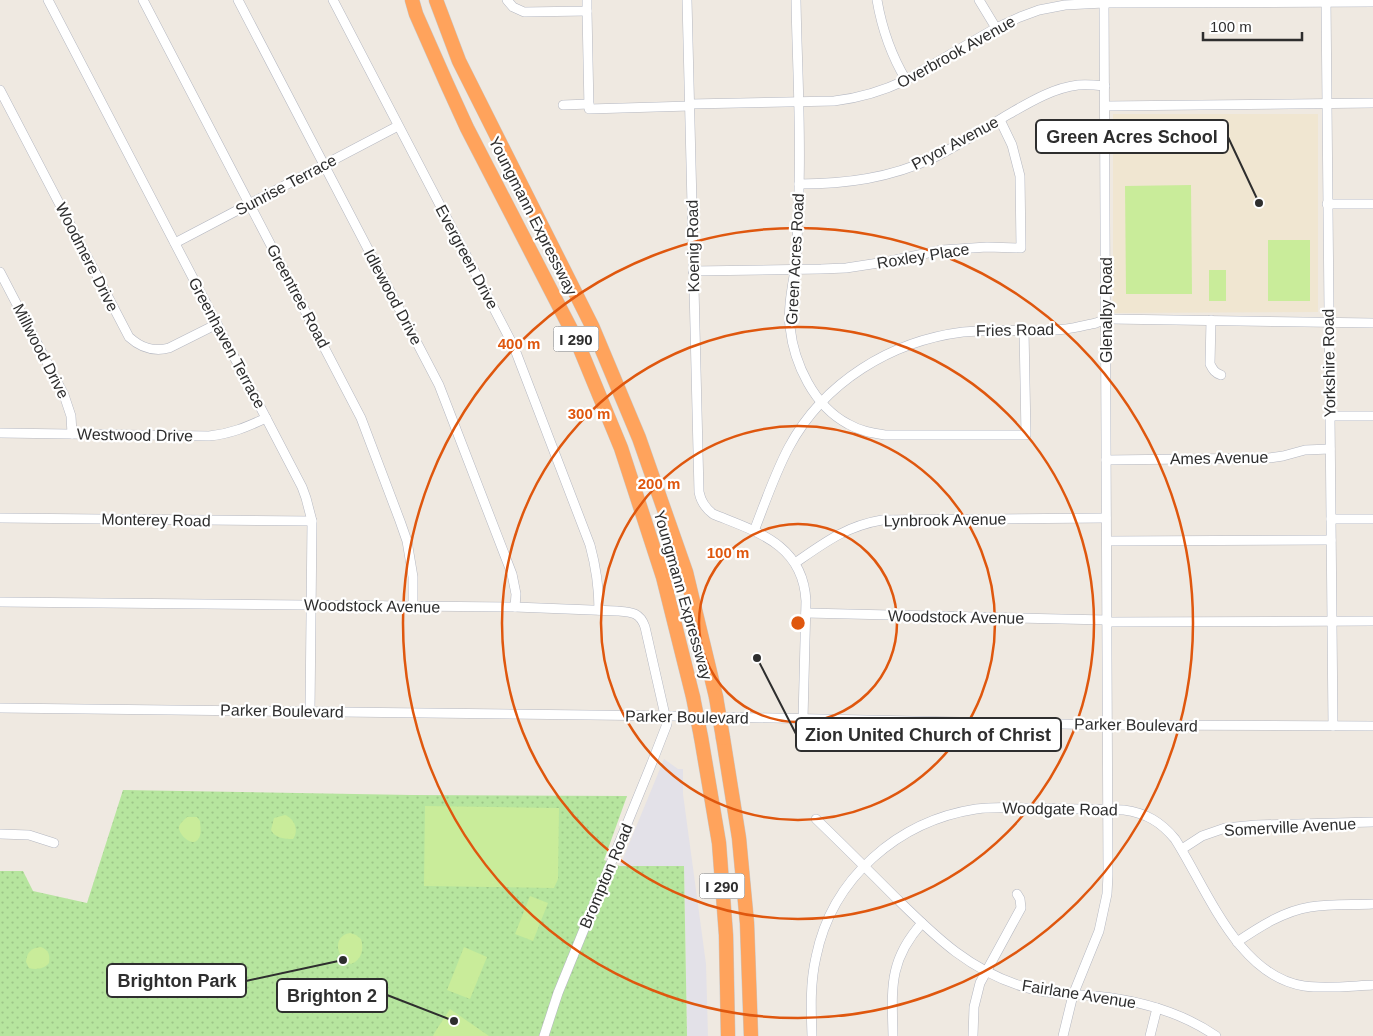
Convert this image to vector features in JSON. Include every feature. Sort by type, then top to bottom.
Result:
[{"type":"highway","name":"Youngmann Expressway","points":[[411,0],[467,128],[576,340],[617,439],[663,577],[693,697],[719,843],[726,936],[728,1036]]},
{"type":"highway","name":"Youngmann Expressway","points":[[438,0],[443,21],[459,61],[592,326],[639,438],[686,572],[716,697],[739,838],[746,914],[751,1036]]},
{"type":"street","name":"Greenhaven Terrace","points":[[48,0],[302,487],[312,522],[310,711]]},
{"type":"street","name":"Greentree Road","points":[[143,0],[361,418],[407,541],[413,577],[413,606]]},
{"type":"street","name":"Idlewood Drive","points":[[238,0],[439,385],[512,574],[516,594],[515,608]]},
{"type":"street","name":"Evergreen Drive","points":[[332,0],[514,348],[590,545],[598,583],[598,610]]},
{"type":"street","points":[[507,0],[513,8],[524,12],[587,10]]},
{"type":"street","points":[[563,105],[589,104],[587,0]]},
{"type":"street","name":"Koenig Road","points":[[687,0],[699,492],[704,505],[713,514],[754,531]]},
{"type":"street","name":"Green Acres Road","points":[[796,0],[799,184],[796,270],[789,313],[792,341],[800,368],[810,386],[822,403],[838,418],[872,433],[885,435],[1026,435],[1024,330]]},
{"type":"street","points":[[877,0],[890,49],[906,80]]},
{"type":"street","points":[[979,0],[996,28]]},
{"type":"street","name":"Yorkshire Road","points":[[1326,1],[1333,726]]},
{"type":"street","name":"Overbrook Avenue","points":[[589,104],[589,108],[853,99],[889,88],[996,28],[1020,17],[1052,7],[1104,2],[1373,2]]},
{"type":"street","name":"Glenalby Road","points":[[1063,1036],[1073,995],[1099,931],[1104,913],[1108,875],[1104,2]]},
{"type":"street","name":"Pryor Avenue","points":[[799,184],[842,183],[897,171],[940,154],[1030,102],[1060,89],[1081,84],[1105,86]]},
{"type":"street","name":"Woodmere Drive","points":[[0,90],[129,337],[146,348],[162,350],[217,324]]},
{"type":"street","points":[[1105,106],[1373,103]]},
{"type":"street","name":"Roxley Place","points":[[694,272],[821,269],[859,266],[942,250],[1021,248],[1020,176],[1012,145],[1000,120]]},
{"type":"street","name":"Sunrise Terrace","points":[[175,243],[398,126]]},
{"type":"street","points":[[1327,204],[1373,204]]},
{"type":"street","name":"Millwood Drive","points":[[0,272],[64,395],[70,416],[72,434]]},
{"type":"street","name":"Fries Road","points":[[754,531],[789,447],[799,430],[822,403],[862,368],[910,344],[933,337],[966,332],[1067,329],[1106,319],[1373,323]]},
{"type":"street","points":[[1211,320],[1210,364],[1216,373],[1221,376]]},
{"type":"street","points":[[1330,416],[1373,416]]},
{"type":"street","name":"Westwood Drive","points":[[0,433],[209,436],[231,433],[266,418]]},
{"type":"street","name":"Ames Avenue","points":[[1106,460],[1269,458],[1305,450],[1330,449]]},
{"type":"street","name":"Monterey Road","points":[[0,518],[312,522]]},
{"type":"street","name":"Lynbrook Avenue","points":[[795,563],[848,529],[882,520],[1106,518]]},
{"type":"street","points":[[1331,519],[1373,519]]},
{"type":"street","points":[[754,531],[774,541],[782,548],[795,563],[805,588],[803,719]]},
{"type":"street","points":[[1107,541],[1331,540]]},
{"type":"street","name":"Woodstock Avenue","points":[[0,602],[413,606],[598,610],[634,613],[642,620],[645,626],[665,716]]},
{"type":"street","name":"Woodstock Avenue","points":[[806,613],[1107,621],[1373,621]]},
{"type":"street","name":"Parker Boulevard","points":[[0,708],[665,716],[1108,725],[1373,726]]},
{"type":"street","name":"Brompton Road","points":[[544,1036],[558,993],[654,760],[667,724],[665,716]]},
{"type":"street","name":"Woodgate Road","points":[[812,1036],[812,975],[819,943],[834,908],[844,891],[864,866],[888,844],[911,830],[939,818],[991,807],[1134,812],[1154,820],[1168,831],[1182,850],[1226,927],[1237,942],[1269,972],[1291,983],[1315,987],[1373,986]]},
{"type":"street","name":"Fairlane Avenue","points":[[816,819],[943,943],[986,972],[1039,991],[1114,998],[1157,1008],[1203,1027],[1216,1036]]},
{"type":"street","name":"Somerville Avenue","points":[[1182,850],[1202,836],[1225,828],[1256,825],[1373,822]]},
{"type":"street","points":[[0,834],[29,835],[54,843]]},
{"type":"street","points":[[973,1036],[975,1001],[980,983],[1021,908],[1020,899],[1017,894]]},
{"type":"street","points":[[1237,942],[1267,924],[1297,910],[1320,906],[1373,904]]},
{"type":"street","points":[[893,1036],[892,990],[895,970],[908,940],[922,923]]},
{"type":"street","points":[[1150,1036],[1157,1008]]},
{"type":"shaded area","points":[[1113,114],[1318,114],[1318,312],[1113,313]]},
{"type":"shaded area","points":[[664,759],[678,769],[683,769],[683,794],[706,964],[708,1036],[687,1036],[684,866],[620,866]]},
{"type":"green space","points":[[1191,185],[1192,294],[1126,294],[1125,186]]},
{"type":"green space","points":[[1268,240],[1310,240],[1310,301],[1268,301]]},
{"type":"green space","points":[[1209,270],[1226,270],[1226,301],[1209,301]]},
{"type":"green space","points":[[123,790],[412,795],[627,796],[604,860],[620,866],[684,866],[687,1036],[0,1036],[0,871],[23,871],[33,891],[87,903]]},
{"type":"green space","points":[[425,806],[559,808],[558,879],[554,888],[424,886]]},
{"type":"green space","points":[[285,815],[294,822],[296,832],[293,839],[277,836],[271,830],[274,818]]},
{"type":"green space","points":[[187,817],[197,817],[200,821],[199,838],[193,842],[186,839],[179,830],[180,824]]},
{"type":"green space","points":[[530,896],[548,903],[533,941],[515,934]]},
{"type":"green space","points":[[350,933],[361,939],[362,947],[360,957],[351,964],[342,958],[338,948],[340,939]]},
{"type":"green space","points":[[41,947],[48,953],[49,963],[45,967],[29,968],[26,962],[27,956],[35,948]]},
{"type":"green space","points":[[464,947],[487,957],[470,999],[447,990]]},
{"type":"green space","points":[[450,1009],[489,1036],[433,1036]]},
{"type":"place","name":"Green Acres School","points":[[1259,203]]},
{"type":"place","name":"Zion United Church of Christ","points":[[757,658]]},
{"type":"place","name":"Brighton Park","points":[[343,960]]},
{"type":"place","name":"Brighton 2","points":[[454,1021]]}]
